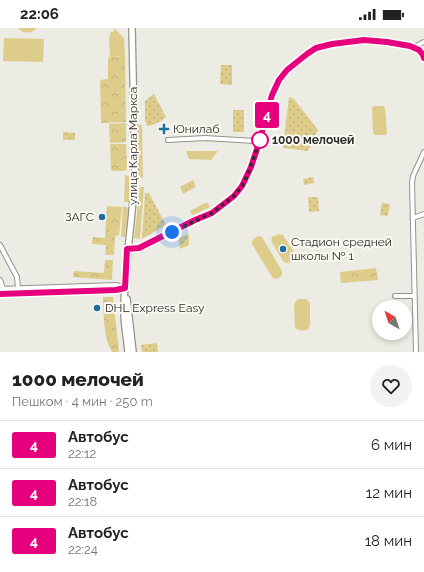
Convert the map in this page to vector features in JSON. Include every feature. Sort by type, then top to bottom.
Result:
[{"type":"main road","name":"улица Карла Маркса","points":[[128,352],[124,307],[127,249],[132,217],[135,172],[132,28]]},
{"type":"main road","name":"улица Карла Маркса","points":[[125,288],[133,352]]},
{"type":"street","points":[[127,249],[139,248],[212,213],[234,196],[242,186],[251,167],[272,95],[283,74],[290,67],[315,49],[332,44],[364,40],[410,46],[416,46],[423,43]]},
{"type":"street","points":[[423,43],[420,48],[423,55]]},
{"type":"street","points":[[410,46],[417,49],[423,55]]},
{"type":"street","points":[[168,140],[205,138],[255,141],[259,143]]},
{"type":"street","points":[[416,352],[412,183],[413,176],[424,152]]},
{"type":"street","points":[[413,218],[424,214]]},
{"type":"street","points":[[0,245],[17,277],[18,288]]},
{"type":"street","points":[[0,280],[1,288],[116,285],[125,288]]},
{"type":"street","points":[[0,294],[116,290],[125,288]]},
{"type":"street","points":[[395,296],[414,296]]},
{"type":"green space","points":[[18,28],[37,28],[27,32]]},
{"type":"green space","points":[[115,29],[124,38],[125,56],[110,57],[109,38],[111,32]]},
{"type":"green space","points":[[4,38],[44,39],[43,62],[3,61]]},
{"type":"green space","points":[[125,56],[126,122],[101,123],[100,80],[108,79],[108,57]]},
{"type":"green space","points":[[221,65],[232,65],[232,85],[220,84]]},
{"type":"green space","points":[[154,94],[166,117],[157,123],[147,126],[145,120],[145,101]]},
{"type":"green space","points":[[289,97],[294,99],[318,130],[308,151],[283,148]]},
{"type":"green space","points":[[373,106],[383,106],[385,108],[387,133],[385,135],[375,135],[373,133]]},
{"type":"green space","points":[[233,110],[244,110],[244,132],[233,132]]},
{"type":"green space","points":[[126,123],[126,142],[110,143],[109,124]]},
{"type":"green space","points":[[138,125],[142,125],[143,179],[138,173]]},
{"type":"green space","points":[[63,132],[75,133],[75,140],[63,140]]},
{"type":"green space","points":[[110,144],[126,144],[127,169],[124,171],[112,171]]},
{"type":"green space","points":[[186,151],[218,151],[211,160],[189,159]]},
{"type":"green space","points":[[125,175],[129,176],[129,202],[124,202]]},
{"type":"green space","points":[[313,177],[314,183],[304,185],[303,179]]},
{"type":"green space","points":[[193,180],[196,187],[183,194],[180,187]]},
{"type":"green space","points":[[140,187],[144,187],[140,239],[134,238]]},
{"type":"green space","points":[[145,193],[149,193],[166,225],[142,239]]},
{"type":"green space","points":[[308,197],[318,197],[319,211],[309,212]]},
{"type":"green space","points":[[207,202],[210,207],[193,215],[190,211]]},
{"type":"green space","points":[[382,203],[390,204],[388,216],[380,215]]},
{"type":"green space","points":[[107,206],[122,207],[119,235],[115,236],[114,255],[105,255],[106,245],[92,244],[93,237],[105,238]]},
{"type":"green space","points":[[123,206],[128,209],[125,237],[121,237]]},
{"type":"green space","points":[[189,234],[189,245],[180,249],[178,238]]},
{"type":"green space","name":"Стадион средней школы № 1","points":[[279,234],[283,235],[295,254],[295,258],[292,261],[286,263],[283,261],[271,241],[272,237]]},
{"type":"green space","points":[[259,236],[262,237],[282,271],[282,275],[279,278],[275,279],[272,277],[252,244],[252,241]]},
{"type":"green space","points":[[105,260],[113,260],[112,280],[73,277],[74,271],[104,273]]},
{"type":"green space","points":[[376,268],[378,280],[341,283],[340,272]]},
{"type":"green space","points":[[96,289],[6,292],[6,291]]},
{"type":"green space","points":[[103,297],[113,297],[119,352],[112,352],[104,326]]},
{"type":"green space","points":[[298,299],[306,299],[310,303],[310,325],[307,330],[303,331],[295,327],[294,304]]},
{"type":"green space","points":[[157,343],[158,352],[142,352],[141,345]]},
{"type":"bus line","name":"4","points":[[0,294],[116,290],[125,288],[127,249],[139,248],[212,213],[234,196],[242,186],[251,167],[272,95],[279,80],[290,67],[316,48],[332,44],[364,40],[387,42],[410,46],[417,49],[424,58]]},
{"type":"place","name":"Юнилаб","points":[[164,129]]},
{"type":"place","name":"1000 мелочей","points":[[260,140]]},
{"type":"place","name":"ЗАГС","points":[[102,217]]},
{"type":"place","name":"Стадион средней школы № 1","points":[[283,249]]},
{"type":"place","name":"DHL Express Easy","points":[[97,308]]},
{"type":"route","points":[[172,232],[212,213],[234,196],[242,186],[248,174],[260,140]]}]
